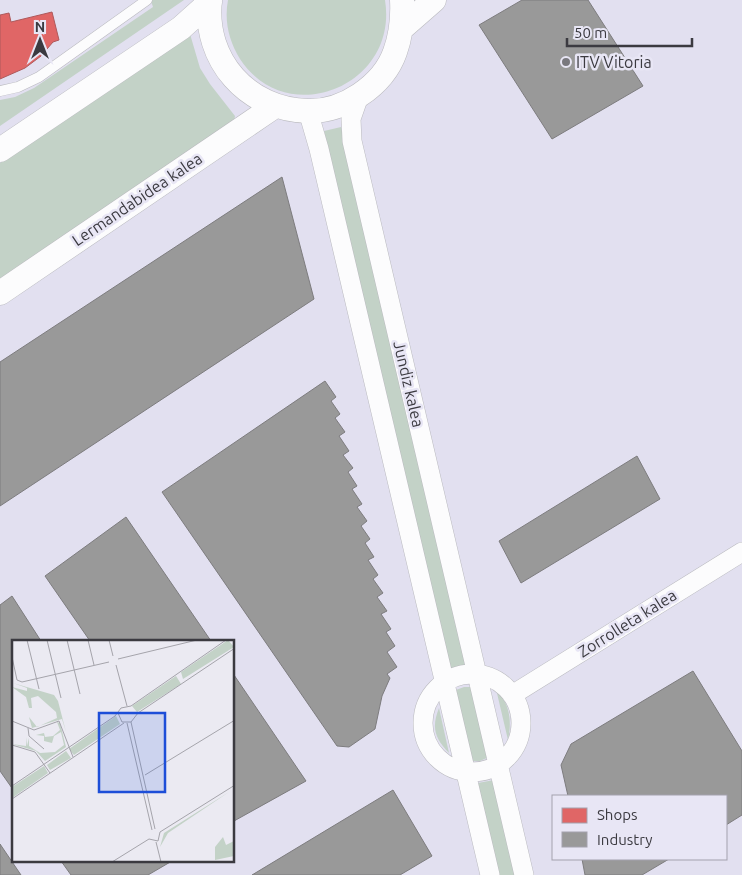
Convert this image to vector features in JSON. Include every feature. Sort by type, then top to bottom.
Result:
[{"type":"street","points":[[210,1],[210,24],[214,46],[224,66],[238,83],[255,97],[275,106],[308,111],[335,107],[359,96],[380,78],[394,54],[402,28],[402,0]]},
{"type":"street","points":[[402,28],[434,0]]},
{"type":"street","points":[[0,150],[181,28],[210,1]]},
{"type":"street","name":"Jundiz kalea","points":[[359,96],[351,119],[352,141],[524,875]]},
{"type":"street","name":"Lermandabidea kalea","points":[[0,293],[275,106]]},
{"type":"street","name":"Jundiz kalea","points":[[308,111],[320,148],[490,875]]},
{"type":"street","name":"Zorrolleta kalea","points":[[512,695],[742,552]]},
{"type":"street","points":[[477,673],[492,676],[504,683],[512,695],[519,708],[519,740],[510,754],[498,765],[482,770],[455,771],[436,757],[429,747],[423,728],[425,709],[435,692],[445,682],[457,676],[477,673]]},
{"type":"lane","points":[[0,91],[18,87],[39,77],[147,0]]},
{"type":"shaded area","points":[[0,0],[742,0],[742,875],[0,875]]},
{"type":"green space","points":[[184,0],[0,126],[0,100],[15,97],[34,88],[153,7],[151,1]]},
{"type":"green space","points":[[228,0],[385,0],[385,30],[375,56],[358,75],[335,89],[310,95],[284,92],[260,81],[240,59],[228,31]]},
{"type":"green space","points":[[190,34],[200,68],[235,116],[234,121],[0,284],[0,163]]},
{"type":"green space","points":[[341,127],[468,665],[451,670],[324,131]]},
{"type":"green space","points":[[472,687],[489,757],[480,761],[472,761],[456,690]]},
{"type":"green space","points":[[496,689],[501,695],[509,713],[508,740]]},
{"type":"green space","points":[[439,708],[449,753],[440,742],[436,732],[435,721]]},
{"type":"green space","points":[[494,780],[516,875],[499,875],[478,783]]},
{"type":"building: Shops","points":[[52,12],[59,40],[53,42],[41,56],[25,68],[0,79],[0,15],[9,13],[11,22]]},
{"type":"building: Industry","name":"ITV Vitoria","points":[[522,0],[588,0],[643,86],[552,139],[479,25]]},
{"type":"building: Industry","points":[[282,177],[314,299],[0,506],[0,362]]},
{"type":"building: Industry","points":[[325,381],[336,397],[331,401],[340,414],[335,418],[345,432],[339,436],[349,451],[343,455],[353,468],[348,472],[357,486],[352,489],[362,504],[357,507],[367,521],[361,526],[370,539],[365,543],[374,557],[368,560],[378,575],[373,579],[383,593],[377,597],[387,611],[381,614],[391,629],[386,632],[395,646],[387,652],[397,667],[387,674],[390,678],[382,696],[375,729],[349,747],[337,746],[162,492]]},
{"type":"building: Industry","points":[[637,456],[660,499],[521,583],[499,541]]},
{"type":"building: Industry","points":[[126,517],[210,640],[89,640],[45,576]]},
{"type":"building: Industry","points":[[12,596],[40,640],[12,640],[12,788],[0,771],[0,605]]},
{"type":"building: Industry","points":[[693,671],[742,751],[742,815],[727,824],[727,795],[568,795],[561,765],[571,744]]},
{"type":"building: Industry","points":[[235,676],[306,781],[235,820]]},
{"type":"building: Industry","points":[[393,790],[432,856],[400,875],[252,875]]},
{"type":"building: Industry","points":[[0,844],[21,875],[0,875]]},
{"type":"building: Industry","points":[[582,860],[667,860],[642,875],[585,875]]},
{"type":"building: Industry","points":[[62,862],[170,862],[148,875],[71,875]]},
{"type":"place","name":"ITV Vitoria","points":[[566,62]]}]
